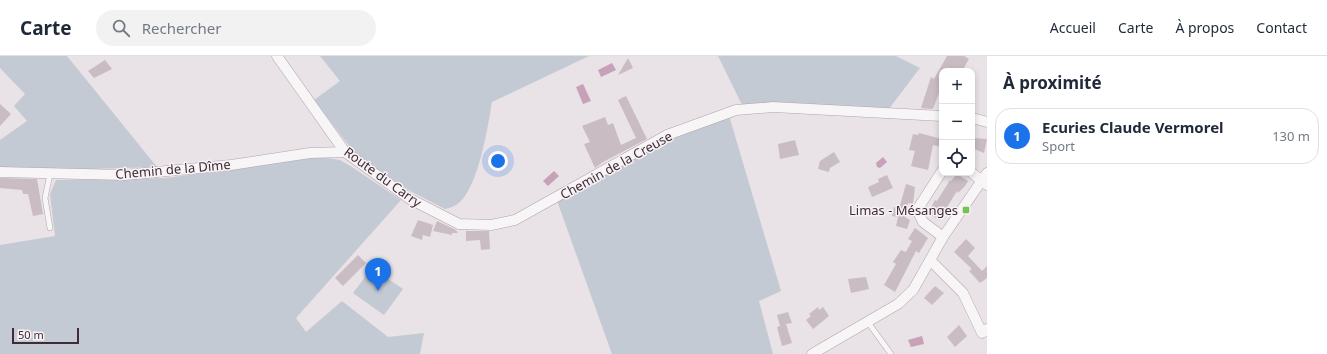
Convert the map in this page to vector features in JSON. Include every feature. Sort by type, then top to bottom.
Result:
[{"type":"street","name":"Route du Carry","points":[[277,56],[345,152],[410,199],[459,224]]},
{"type":"street","name":"Chemin de la Creuse","points":[[459,224],[491,225],[515,220],[667,135],[736,110],[773,107],[939,116]]},
{"type":"street","points":[[975,119],[987,122]]},
{"type":"street","name":"Chemin de la Dîme","points":[[0,172],[124,175],[231,165],[310,153],[345,152]]},
{"type":"street","points":[[812,354],[898,304],[912,290],[931,261],[943,237],[985,179],[975,174]]},
{"type":"street","points":[[939,176],[917,210],[923,222],[943,237]]},
{"type":"street","points":[[931,261],[963,293],[982,333],[987,329]]},
{"type":"lane","points":[[50,174],[46,198],[50,228]]},
{"type":"lane","points":[[867,322],[891,354]]},
{"type":"shaded area","points":[[0,56],[67,56],[157,167],[61,170],[0,168],[0,140],[27,121],[14,106],[25,94],[0,68]]},
{"type":"shaded area","points":[[320,56],[589,56],[492,102],[481,158],[470,187],[464,198],[456,205],[445,209],[410,191],[356,155],[314,100],[340,81]]},
{"type":"shaded area","points":[[718,56],[896,56],[920,68],[885,114],[744,109]]},
{"type":"shaded area","points":[[612,63],[616,70],[601,77],[598,70]]},
{"type":"shaded area","points":[[583,84],[591,101],[583,104],[576,87]]},
{"type":"shaded area","points":[[736,110],[730,119],[781,291],[759,301],[773,354],[612,354],[556,198],[667,135]]},
{"type":"shaded area","points":[[320,157],[340,160],[401,200],[296,318],[306,332],[342,301],[388,337],[424,333],[420,354],[0,354],[0,245],[55,236],[50,194],[56,180],[165,178]]},
{"type":"shaded area","points":[[883,157],[887,162],[880,168],[877,167],[876,163]]},
{"type":"shaded area","points":[[554,171],[559,176],[548,186],[543,181]]},
{"type":"shaded area","points":[[372,268],[403,289],[384,315],[353,293]]},
{"type":"shaded area","points":[[922,336],[924,344],[911,347],[908,340]]},
{"type":"building","points":[[947,56],[964,56],[969,59],[964,68],[940,68]]},
{"type":"building","points":[[628,58],[633,68],[618,75]]},
{"type":"building","points":[[105,60],[112,69],[94,78],[88,71]]},
{"type":"building","points":[[939,70],[939,93],[933,109],[921,108],[931,77],[934,79]]},
{"type":"building","points":[[626,96],[647,139],[603,162],[595,168],[584,144],[590,142],[582,126],[605,117],[608,125],[613,123],[621,145],[636,138],[618,100]]},
{"type":"building","points":[[0,104],[11,114],[0,126]]},
{"type":"building","points":[[919,133],[939,138],[939,146],[933,145],[928,170],[911,166],[915,151],[909,150],[913,134],[918,135]]},
{"type":"building","points":[[975,138],[987,139],[984,153],[975,149]]},
{"type":"building","points":[[795,140],[799,155],[780,159],[778,144]]},
{"type":"building","points":[[834,152],[840,162],[830,168],[829,172],[818,169],[820,161]]},
{"type":"building","points":[[887,175],[893,188],[872,197],[868,187],[879,182],[878,179]]},
{"type":"building","points":[[955,176],[960,176],[968,181],[958,193],[957,191],[939,220],[928,213],[935,200],[937,201],[950,180],[951,181]]},
{"type":"building","points":[[0,178],[37,179],[43,214],[33,216],[28,194],[23,194],[22,190],[0,188]]},
{"type":"building","points":[[906,184],[915,187],[913,204],[908,203],[905,217],[910,220],[907,229],[896,226],[898,217],[892,216],[894,207],[899,209]]},
{"type":"building","points":[[418,220],[433,225],[430,237],[423,235],[422,240],[411,236]]},
{"type":"building","points":[[437,221],[456,230],[458,233],[452,233],[452,235],[433,231]]},
{"type":"building","points":[[915,228],[928,238],[919,253],[916,251],[895,292],[884,285],[896,264],[893,262],[901,250],[906,252],[912,241],[908,239]]},
{"type":"building","points":[[466,231],[489,231],[490,249],[481,250],[480,240],[466,241]]},
{"type":"building","points":[[966,239],[975,248],[968,256],[982,271],[987,266],[987,278],[980,283],[969,271],[972,269],[954,252]]},
{"type":"building","points":[[358,255],[366,263],[343,286],[335,278]]},
{"type":"building","points":[[866,277],[869,289],[851,293],[848,279]]},
{"type":"building","points":[[935,286],[944,293],[932,305],[924,298]]},
{"type":"building","points":[[818,307],[819,310],[823,307],[829,316],[813,329],[806,320],[811,316],[809,314]]},
{"type":"building","points":[[788,312],[792,323],[786,324],[792,343],[782,346],[777,327],[780,326],[777,315]]},
{"type":"building","points":[[959,325],[967,336],[955,347],[947,337]]},
{"type":"place","name":"Limas - Mésanges","points":[[966,210]]},
{"type":"place","name":"Ecuries Claude Vermorel","points":[[378,291]]}]
